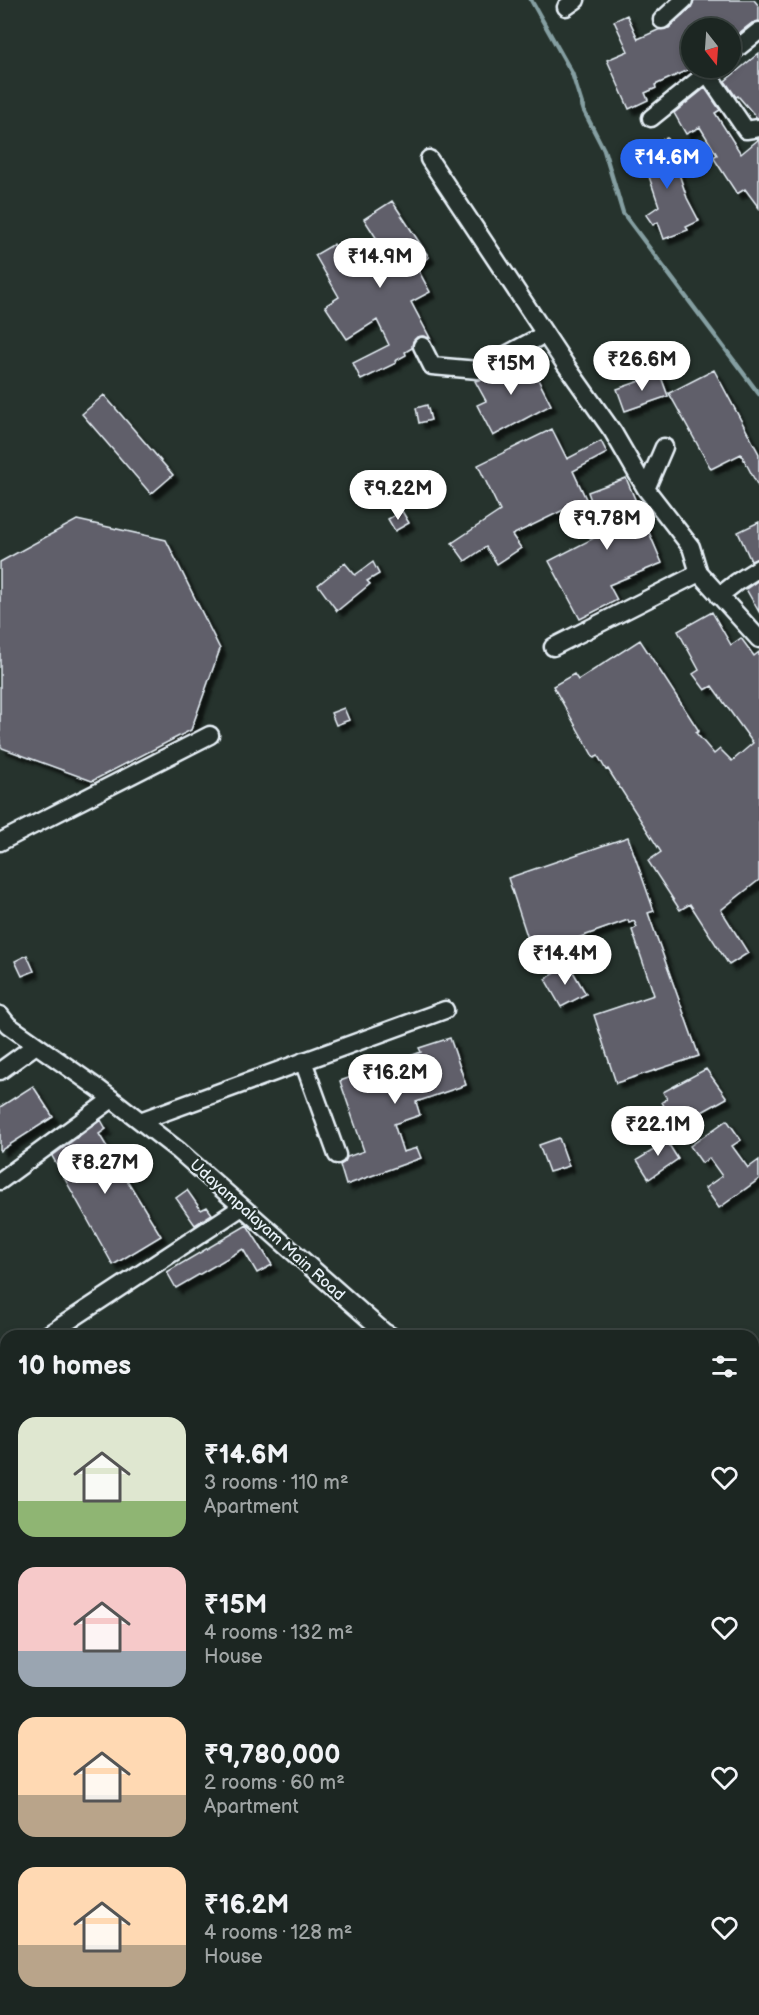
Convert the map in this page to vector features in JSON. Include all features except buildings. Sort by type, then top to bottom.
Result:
[{"type":"street","points":[[662,20],[684,0]]},
{"type":"street","points":[[741,45],[759,31]]},
{"type":"street","points":[[651,118],[701,78]]},
{"type":"street","points":[[716,78],[746,130],[759,128]]},
{"type":"street","points":[[429,159],[612,432],[646,489],[691,547],[699,573],[759,639]]},
{"type":"street","points":[[422,346],[432,366],[478,370],[545,334]]},
{"type":"street","points":[[646,489],[664,447]]},
{"type":"street","points":[[719,596],[759,568]]},
{"type":"street","points":[[553,646],[699,573]]},
{"type":"street","points":[[0,842],[210,735]]},
{"type":"street","points":[[140,1121],[445,1010]]},
{"type":"street","name":"Udayampalayam Main Road","points":[[0,1015],[8,1025],[112,1099],[179,1151],[382,1330]]},
{"type":"street","points":[[0,1071],[36,1045]]},
{"type":"street","points":[[303,1061],[337,1155]]},
{"type":"street","points":[[0,1181],[112,1099]]},
{"type":"street","points":[[55,1330],[243,1207]]},
{"type":"waterway","points":[[531,0],[572,73],[584,111],[604,150],[623,213],[759,394]]}]
